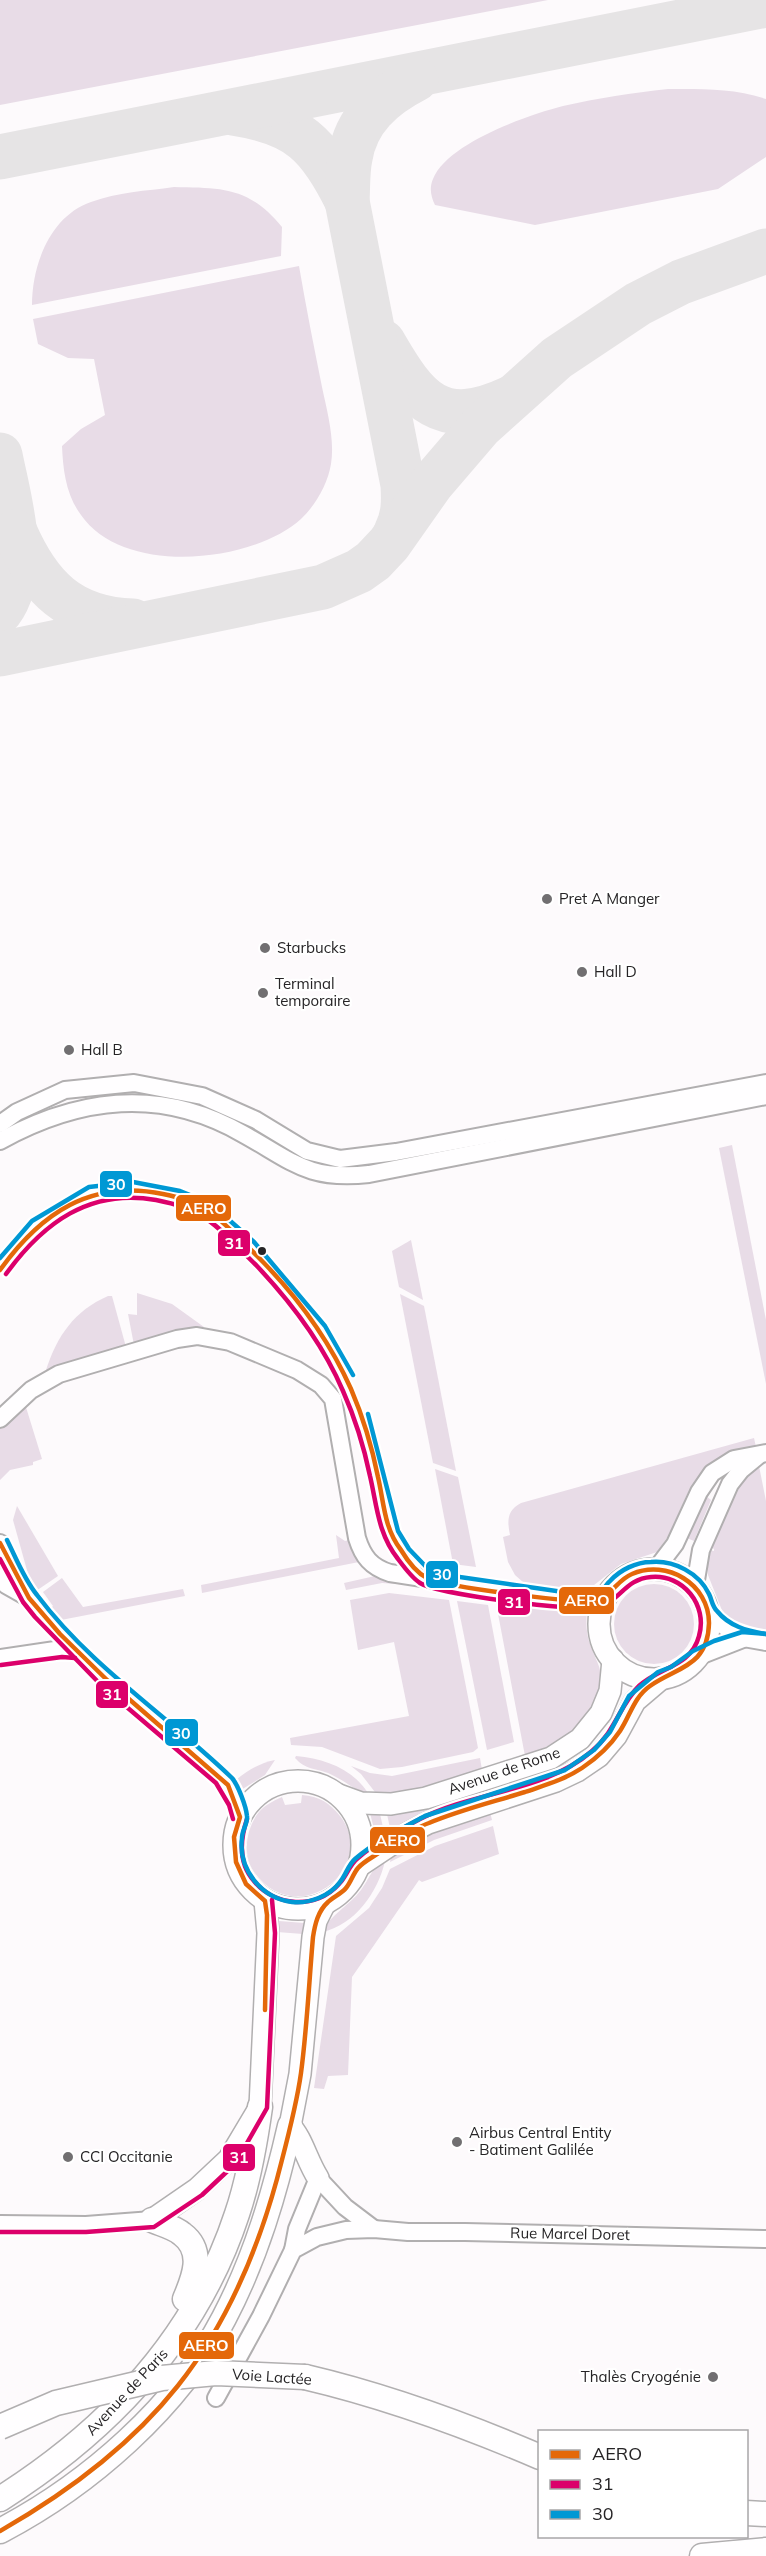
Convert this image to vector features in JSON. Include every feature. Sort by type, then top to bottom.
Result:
[{"type":"highway","name":"Avenue de Paris","points":[[0,2499],[54,2463],[89,2435],[113,2413],[170,2345],[189,2316],[223,2250],[237,2216],[247,2181],[260,2107]]},
{"type":"highway","name":"Avenue de Paris","points":[[0,2531],[66,2492],[107,2460],[153,2415],[194,2365],[223,2319],[254,2250],[266,2219],[290,2126]]},
{"type":"highway","points":[[151,2369],[196,2271],[196,2253],[182,2234],[152,2220]]},
{"type":"highway","name":"Voie Lactée","points":[[0,2427],[56,2403],[162,2378],[216,2373],[305,2377],[409,2405],[538,2456]]},
{"type":"highway","points":[[748,2513],[766,2514]]},
{"type":"highway","points":[[702,2556],[766,2550]]},
{"type":"main road","points":[[656,1569],[677,1574],[694,1586],[701,1595],[708,1614],[707,1637],[697,1658],[675,1674],[662,1678],[635,1675],[613,1660],[601,1636],[602,1608],[616,1584],[641,1570],[656,1569]]},
{"type":"main road","name":"Avenue de Rome","points":[[339,1795],[361,1803],[391,1804],[426,1798],[551,1758],[580,1739],[601,1713],[610,1691],[613,1660]]},
{"type":"main road","name":"Avenue de Rome","points":[[359,1866],[428,1823],[556,1781],[577,1771],[598,1756],[616,1736],[635,1701],[662,1678]]},
{"type":"main road","points":[[294,1781],[325,1786],[339,1795],[350,1806],[358,1820],[362,1843],[359,1866],[345,1889],[324,1905],[300,1910],[288,1909],[265,1901],[246,1884],[236,1862],[234,1837],[240,1817],[251,1801],[278,1784],[294,1781]]},
{"type":"main road","name":"Avenue de Paris","points":[[260,2107],[268,1934],[265,1901]]},
{"type":"main road","name":"Avenue de Paris","points":[[290,2126],[300,2074],[313,1937],[316,1921],[324,1905]]},
{"type":"main road","points":[[152,2220],[197,2189],[229,2159],[260,2107]]},
{"type":"main road","points":[[290,2126],[297,2132],[308,2163],[318,2178]]},
{"type":"street","points":[[0,1124],[17,1112],[65,1090],[134,1083],[202,1096],[256,1120],[307,1151],[340,1159],[396,1152],[766,1083]]},
{"type":"street","points":[[0,1141],[31,1124],[73,1110],[111,1103],[137,1102],[195,1113],[243,1134],[298,1167],[319,1174],[343,1177],[369,1174],[766,1096]]},
{"type":"street","points":[[0,1419],[31,1390],[59,1374],[177,1340],[198,1336],[223,1340],[297,1370],[321,1385],[333,1399],[357,1538],[362,1553],[371,1564],[390,1573],[577,1602],[607,1596]]},
{"type":"street","points":[[656,1569],[675,1544],[699,1492],[712,1473],[734,1459],[762,1454]]},
{"type":"street","points":[[694,1586],[700,1550],[730,1484],[741,1470],[762,1454]]},
{"type":"street","points":[[0,1543],[29,1598],[76,1652],[222,1778],[232,1793],[240,1817]]},
{"type":"street","points":[[0,1577],[6,1585],[29,1598]]},
{"type":"street","points":[[708,1614],[743,1639],[766,1642]]},
{"type":"street","points":[[697,1658],[743,1639]]},
{"type":"street","points":[[0,1658],[62,1649],[76,1652]]},
{"type":"street","points":[[216,2398],[261,2316],[293,2250],[297,2229],[318,2178],[345,2207],[374,2229]]},
{"type":"street","points":[[0,2224],[86,2225],[152,2220]]},
{"type":"street","name":"Rue Marcel Doret","points":[[293,2250],[317,2237],[346,2230],[374,2229],[408,2232],[766,2239]]},
{"type":"shaded area","points":[[0,0],[548,0],[0,105]]},
{"type":"shaded area","points":[[668,89],[730,91],[766,99],[766,157],[718,189],[535,225],[435,205],[431,186],[441,166],[471,142],[490,132],[563,106]]},
{"type":"shaded area","points":[[174,187],[234,192],[258,204],[282,227],[281,256],[32,305],[35,274],[40,259],[54,230],[64,218],[91,202],[111,196]]},
{"type":"shaded area","points":[[299,266],[332,445],[327,479],[312,507],[301,519],[279,534],[251,546],[220,554],[188,557],[156,555],[126,548],[100,535],[81,515],[72,499],[64,473],[62,446],[81,429],[105,415],[94,359],[68,358],[38,344],[33,319]]},
{"type":"shaded area","points":[[732,1145],[766,1320],[766,1384],[719,1148]]},
{"type":"shaded area","points":[[411,1240],[423,1300],[399,1287],[392,1251]]},
{"type":"shaded area","points":[[137,1293],[172,1304],[204,1327],[182,1329],[134,1345],[128,1314],[137,1315]]},
{"type":"shaded area","points":[[400,1294],[424,1306],[456,1471],[433,1463]]},
{"type":"shaded area","points":[[112,1296],[126,1347],[46,1370],[68,1326],[86,1309]]},
{"type":"shaded area","points":[[25,1404],[42,1459],[33,1462],[33,1465],[10,1470],[0,1480],[0,1426]]},
{"type":"shaded area","points":[[754,1438],[756,1447],[706,1470],[689,1490],[669,1535],[657,1552],[621,1564],[589,1589],[568,1592],[533,1587],[515,1575],[508,1562],[503,1537],[510,1535],[509,1516],[513,1509],[521,1503]]},
{"type":"shaded area","points":[[759,1466],[766,1501],[766,1632],[740,1627],[723,1613],[708,1575],[707,1562],[709,1550],[714,1551],[711,1547],[734,1490],[749,1472]]},
{"type":"shaded area","points":[[435,1469],[458,1477],[476,1567],[453,1564]]},
{"type":"shaded area","points":[[706,1496],[711,1500],[694,1541],[687,1538]]},
{"type":"shaded area","points":[[17,1506],[58,1576],[36,1591],[30,1581],[13,1520]]},
{"type":"shaded area","points":[[336,1535],[345,1541],[350,1540],[352,1551],[359,1562],[202,1593],[201,1585],[339,1558]]},
{"type":"shaded area","points":[[375,1576],[412,1585],[382,1583],[346,1590],[344,1583]]},
{"type":"shaded area","points":[[62,1578],[83,1607],[183,1589],[185,1596],[61,1620],[50,1609],[53,1606],[43,1592]]},
{"type":"shaded area","points":[[646,1584],[662,1584],[683,1595],[694,1616],[694,1632],[683,1653],[662,1664],[646,1664],[632,1658],[620,1646],[614,1632],[614,1616],[620,1602],[632,1590]]},
{"type":"shaded area","points":[[389,1593],[449,1600],[478,1748],[473,1752],[402,1767],[380,1769],[322,1747],[291,1745],[290,1738],[409,1716],[394,1642],[358,1650],[350,1600]]},
{"type":"shaded area","points":[[495,1598],[587,1611],[588,1636],[601,1674],[601,1690],[589,1716],[566,1736],[525,1756]]},
{"type":"shaded area","points":[[457,1601],[488,1605],[514,1742],[487,1750]]},
{"type":"shaded area","points":[[296,1756],[338,1767],[356,1779],[370,1796],[328,1773],[303,1765],[295,1758]]},
{"type":"shaded area","points":[[480,1758],[482,1770],[429,1787],[378,1796],[361,1774],[351,1766],[370,1773],[392,1776]]},
{"type":"shaded area","points":[[275,1760],[265,1775],[241,1790],[236,1780],[254,1767]]},
{"type":"shaded area","points":[[484,1787],[486,1795],[391,1833],[387,1814]]},
{"type":"shaded area","points":[[302,1795],[324,1801],[340,1816],[350,1836],[350,1855],[342,1872],[328,1886],[311,1895],[292,1896],[272,1889],[254,1872],[248,1858],[247,1842],[251,1826],[264,1807],[282,1797],[285,1805],[301,1803]]},
{"type":"shaded area","points":[[490,1812],[492,1820],[434,1840],[390,1862],[392,1852],[425,1834]]},
{"type":"shaded area","points":[[370,1813],[380,1814],[385,1836],[377,1841]]},
{"type":"shaded area","points":[[493,1826],[499,1854],[422,1882],[419,1880],[352,1977],[348,2075],[328,2076],[324,2089],[314,2088],[336,1936],[369,1908],[382,1888],[390,1869],[435,1846]]},
{"type":"shaded area","points":[[385,1861],[377,1884],[363,1906],[345,1922],[322,1932],[330,1920],[361,1890],[374,1870]]},
{"type":"shaded area","points":[[279,1921],[304,1923],[303,1934],[277,1932]]},
{"type":"taxiway","points":[[0,157],[766,5]]},
{"type":"taxiway","points":[[396,532],[403,509],[403,485],[347,201],[349,163],[358,132],[365,120],[382,101],[416,79]]},
{"type":"taxiway","points":[[233,113],[274,123],[304,139],[327,165],[347,201]]},
{"type":"taxiway","points":[[0,654],[323,587],[359,571],[373,561],[389,544],[432,483],[480,427],[557,358],[638,304],[681,282],[766,251]]},
{"type":"taxiway","points":[[383,342],[407,380],[433,404],[448,410],[466,411],[487,407],[511,398]]},
{"type":"taxiway","points":[[0,455],[12,514],[16,556],[9,595],[0,612]]},
{"type":"taxiway","points":[[15,532],[35,569],[59,596],[91,614],[133,621]]},
{"type":"transit line","name":"30","points":[[0,1258],[32,1221],[89,1187],[133,1182],[180,1191],[210,1203],[254,1242],[325,1326],[353,1375]]},
{"type":"transit line","name":"AERO","points":[[0,1270],[33,1232],[51,1217],[91,1196],[137,1191],[169,1195],[197,1204],[222,1222],[263,1262],[301,1306],[323,1338],[343,1372],[363,1421],[391,1533],[406,1558],[420,1573],[427,1578],[458,1586],[583,1601],[601,1598],[632,1574],[645,1570],[659,1570],[684,1578],[694,1586],[707,1609],[709,1623],[707,1638],[697,1657],[645,1690],[616,1736],[588,1764],[554,1782],[453,1814],[417,1828],[363,1863],[356,1870],[346,1888],[322,1909],[313,1937],[303,2056],[294,2113],[258,2239],[236,2293],[209,2342],[178,2386],[142,2426],[101,2463],[53,2498],[0,2531]]},
{"type":"transit line","name":"31","points":[[6,1274],[20,1256],[52,1225],[70,1213],[89,1205],[110,1199],[132,1198],[162,1201],[191,1210],[216,1226],[256,1265],[282,1294],[316,1340],[335,1374],[355,1422],[386,1540],[398,1559],[417,1581],[432,1587],[478,1597],[536,1605],[583,1608],[604,1605],[634,1582],[651,1577],[663,1577],[683,1586],[696,1603],[701,1624],[695,1646],[682,1660],[639,1686],[627,1701],[607,1735],[592,1751],[573,1765],[553,1775],[463,1802],[404,1827],[365,1852],[352,1864],[339,1884],[319,1898],[296,1902],[284,1900],[263,1890],[254,1881],[245,1867],[242,1851],[247,1819]]},
{"type":"transit line","name":"30","points":[[368,1414],[398,1531],[409,1549],[432,1573],[586,1594],[602,1590],[619,1573],[634,1565],[645,1562],[668,1563],[685,1569],[699,1580],[709,1594],[715,1609],[727,1620],[745,1629],[766,1634]]},
{"type":"transit line","name":"30","points":[[7,1540],[28,1582],[58,1621],[106,1668],[232,1778],[239,1790],[246,1812],[242,1849],[248,1871],[254,1880],[271,1895],[292,1902],[312,1900],[325,1895],[336,1887],[355,1859],[380,1841],[425,1816],[565,1770],[594,1750],[610,1732],[629,1696],[658,1672],[671,1667],[693,1651],[742,1632],[766,1634]]},
{"type":"transit line","name":"AERO","points":[[0,1543],[29,1598],[60,1634],[107,1680],[228,1785],[240,1817],[234,1837],[236,1862],[246,1884],[265,1901],[267,1915],[265,2010]]},
{"type":"transit line","name":"31","points":[[0,1559],[23,1602],[35,1617],[102,1686],[216,1783],[229,1805],[233,1819]]},
{"type":"transit line","name":"31","points":[[1,1665],[62,1657],[75,1658]]},
{"type":"transit line","name":"31","points":[[0,2232],[86,2232],[154,2227],[202,2195],[235,2164],[267,2108],[275,1933],[272,1900]]},
{"type":"place","name":"Pret A Manger","points":[[547,899]]},
{"type":"place","name":"Starbucks","points":[[265,948]]},
{"type":"place","name":"Hall D","points":[[582,972]]},
{"type":"place","name":"Terminal temporaire","points":[[263,993]]},
{"type":"place","name":"Hall B","points":[[69,1050]]},
{"type":"place","name":"Airbus Central Entity - Batiment Galilée","points":[[457,2142]]},
{"type":"place","name":"CCI Occitanie","points":[[68,2157]]},
{"type":"place","name":"Thalès Cryogénie","points":[[713,2377]]}]
